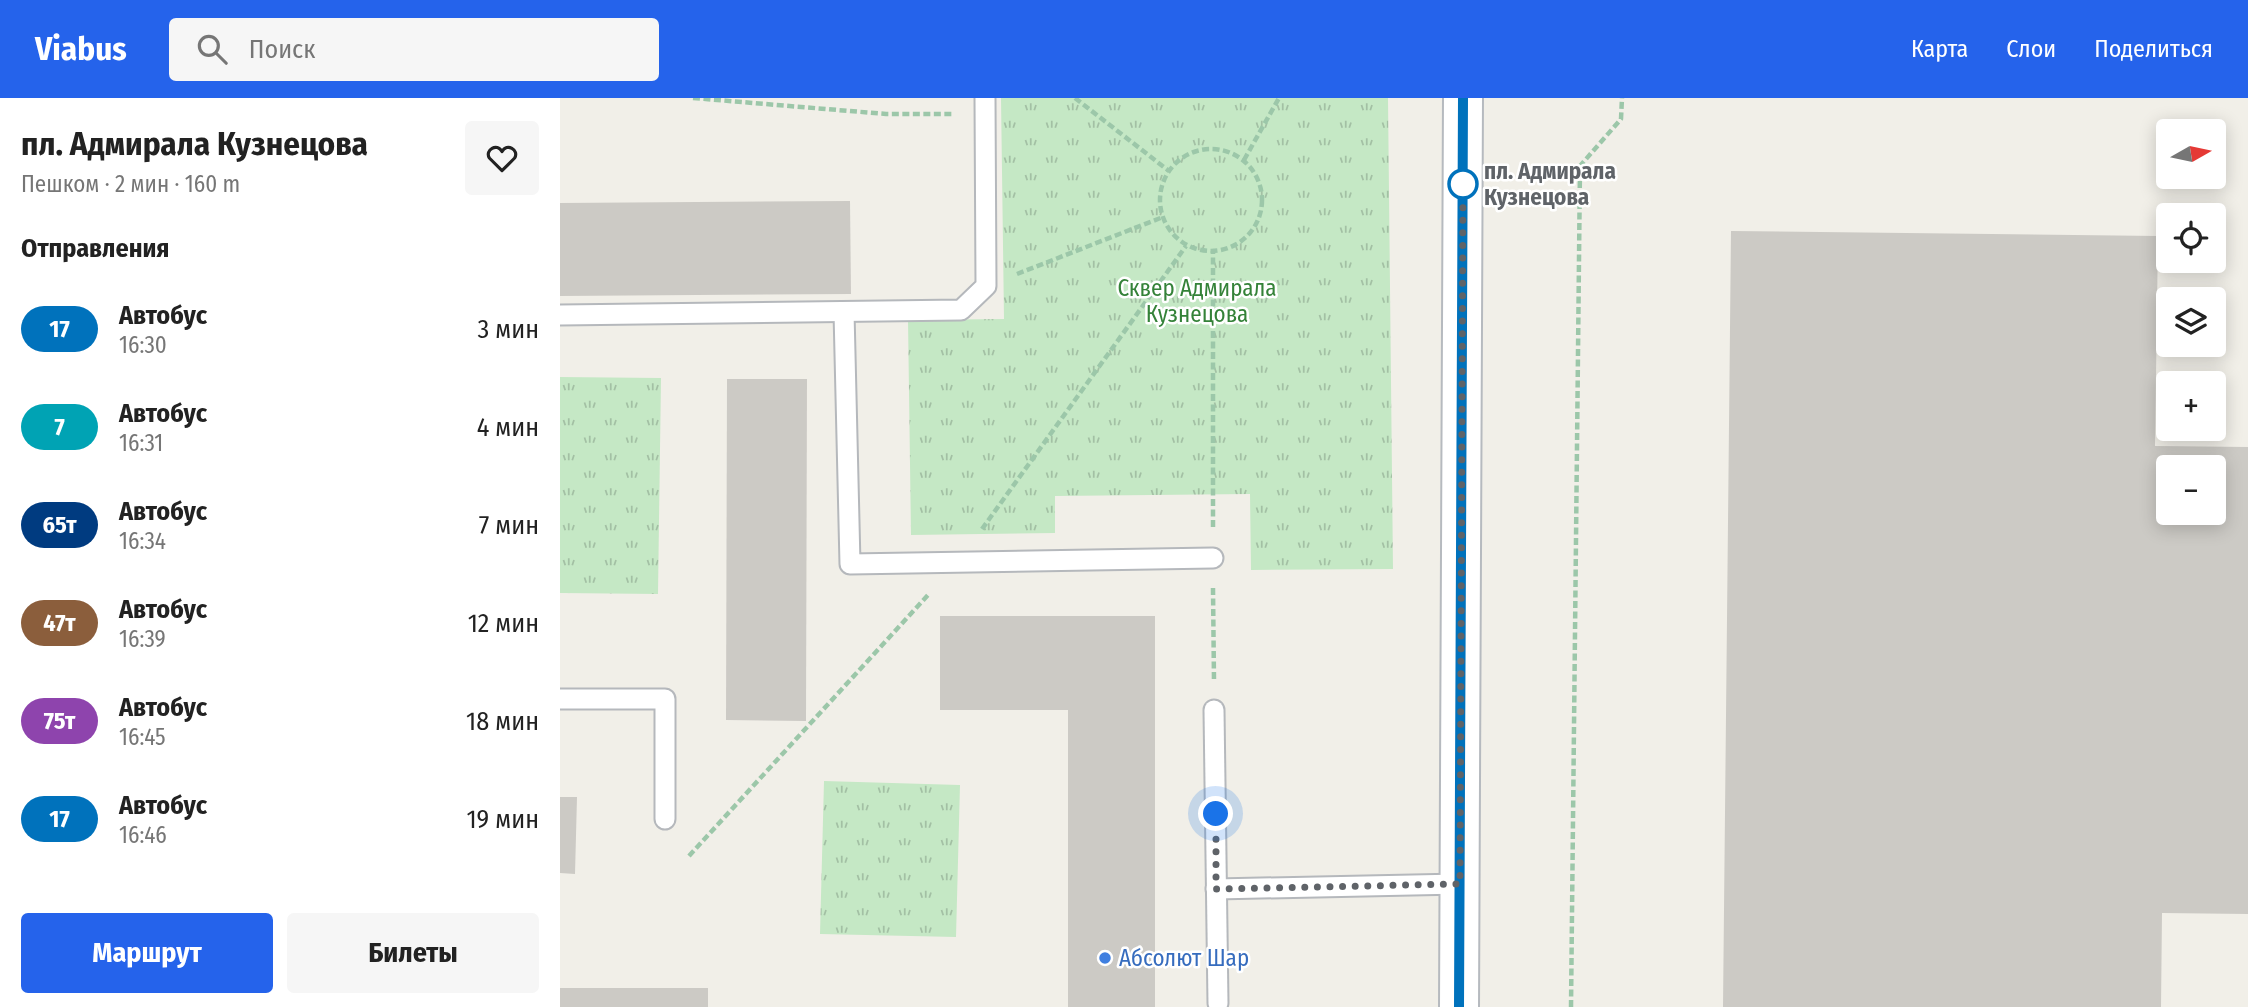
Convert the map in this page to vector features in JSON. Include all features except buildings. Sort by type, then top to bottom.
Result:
[{"type":"main road","points":[[1459,1007],[1463,98]]},
{"type":"lane","points":[[560,314],[961,310],[986,286],[985,106]]},
{"type":"lane","points":[[844,312],[850,564],[1213,558]]},
{"type":"lane","points":[[560,699],[666,699],[665,819]]},
{"type":"lane","points":[[1214,710],[1218,1003]]},
{"type":"lane","points":[[1216,889],[1460,884]]},
{"type":"path","points":[[693,98],[886,114],[985,106]]},
{"type":"path","points":[[1075,98],[1169,171]]},
{"type":"path","points":[[1244,160],[1279,98]]},
{"type":"path","points":[[1571,1007],[1580,166],[1621,119],[1622,98]]},
{"type":"path","points":[[1212,149],[1229,152],[1244,160],[1255,173],[1261,189],[1263,206],[1258,222],[1235,247],[1213,251],[1186,246],[1173,235],[1163,217],[1162,187],[1169,171],[1180,159],[1195,151],[1212,149]]},
{"type":"path","points":[[986,286],[1163,217]]},
{"type":"path","points":[[689,856],[960,561],[1186,246]]},
{"type":"path","points":[[1213,251],[1214,710]]},
{"type":"green space","name":"Сквер Адмирала Кузнецова","points":[[1001,98],[1388,98],[1393,569],[1251,570],[1250,494],[1055,496],[1055,533],[911,535],[908,320],[1004,319]]},
{"type":"green space","points":[[560,377],[661,378],[658,594],[560,593]]},
{"type":"green space","points":[[824,781],[960,785],[956,937],[820,934]]},
{"type":"bus line","name":"17","points":[[1459,1007],[1463,98]]},
{"type":"place","name":"пл. Адмирала Кузнецова","points":[[1463,184]]},
{"type":"place","name":"Абсолют Шар","points":[[1105,958]]},
{"type":"route","points":[[1216,814],[1216,889],[1460,884],[1463,184]]}]
